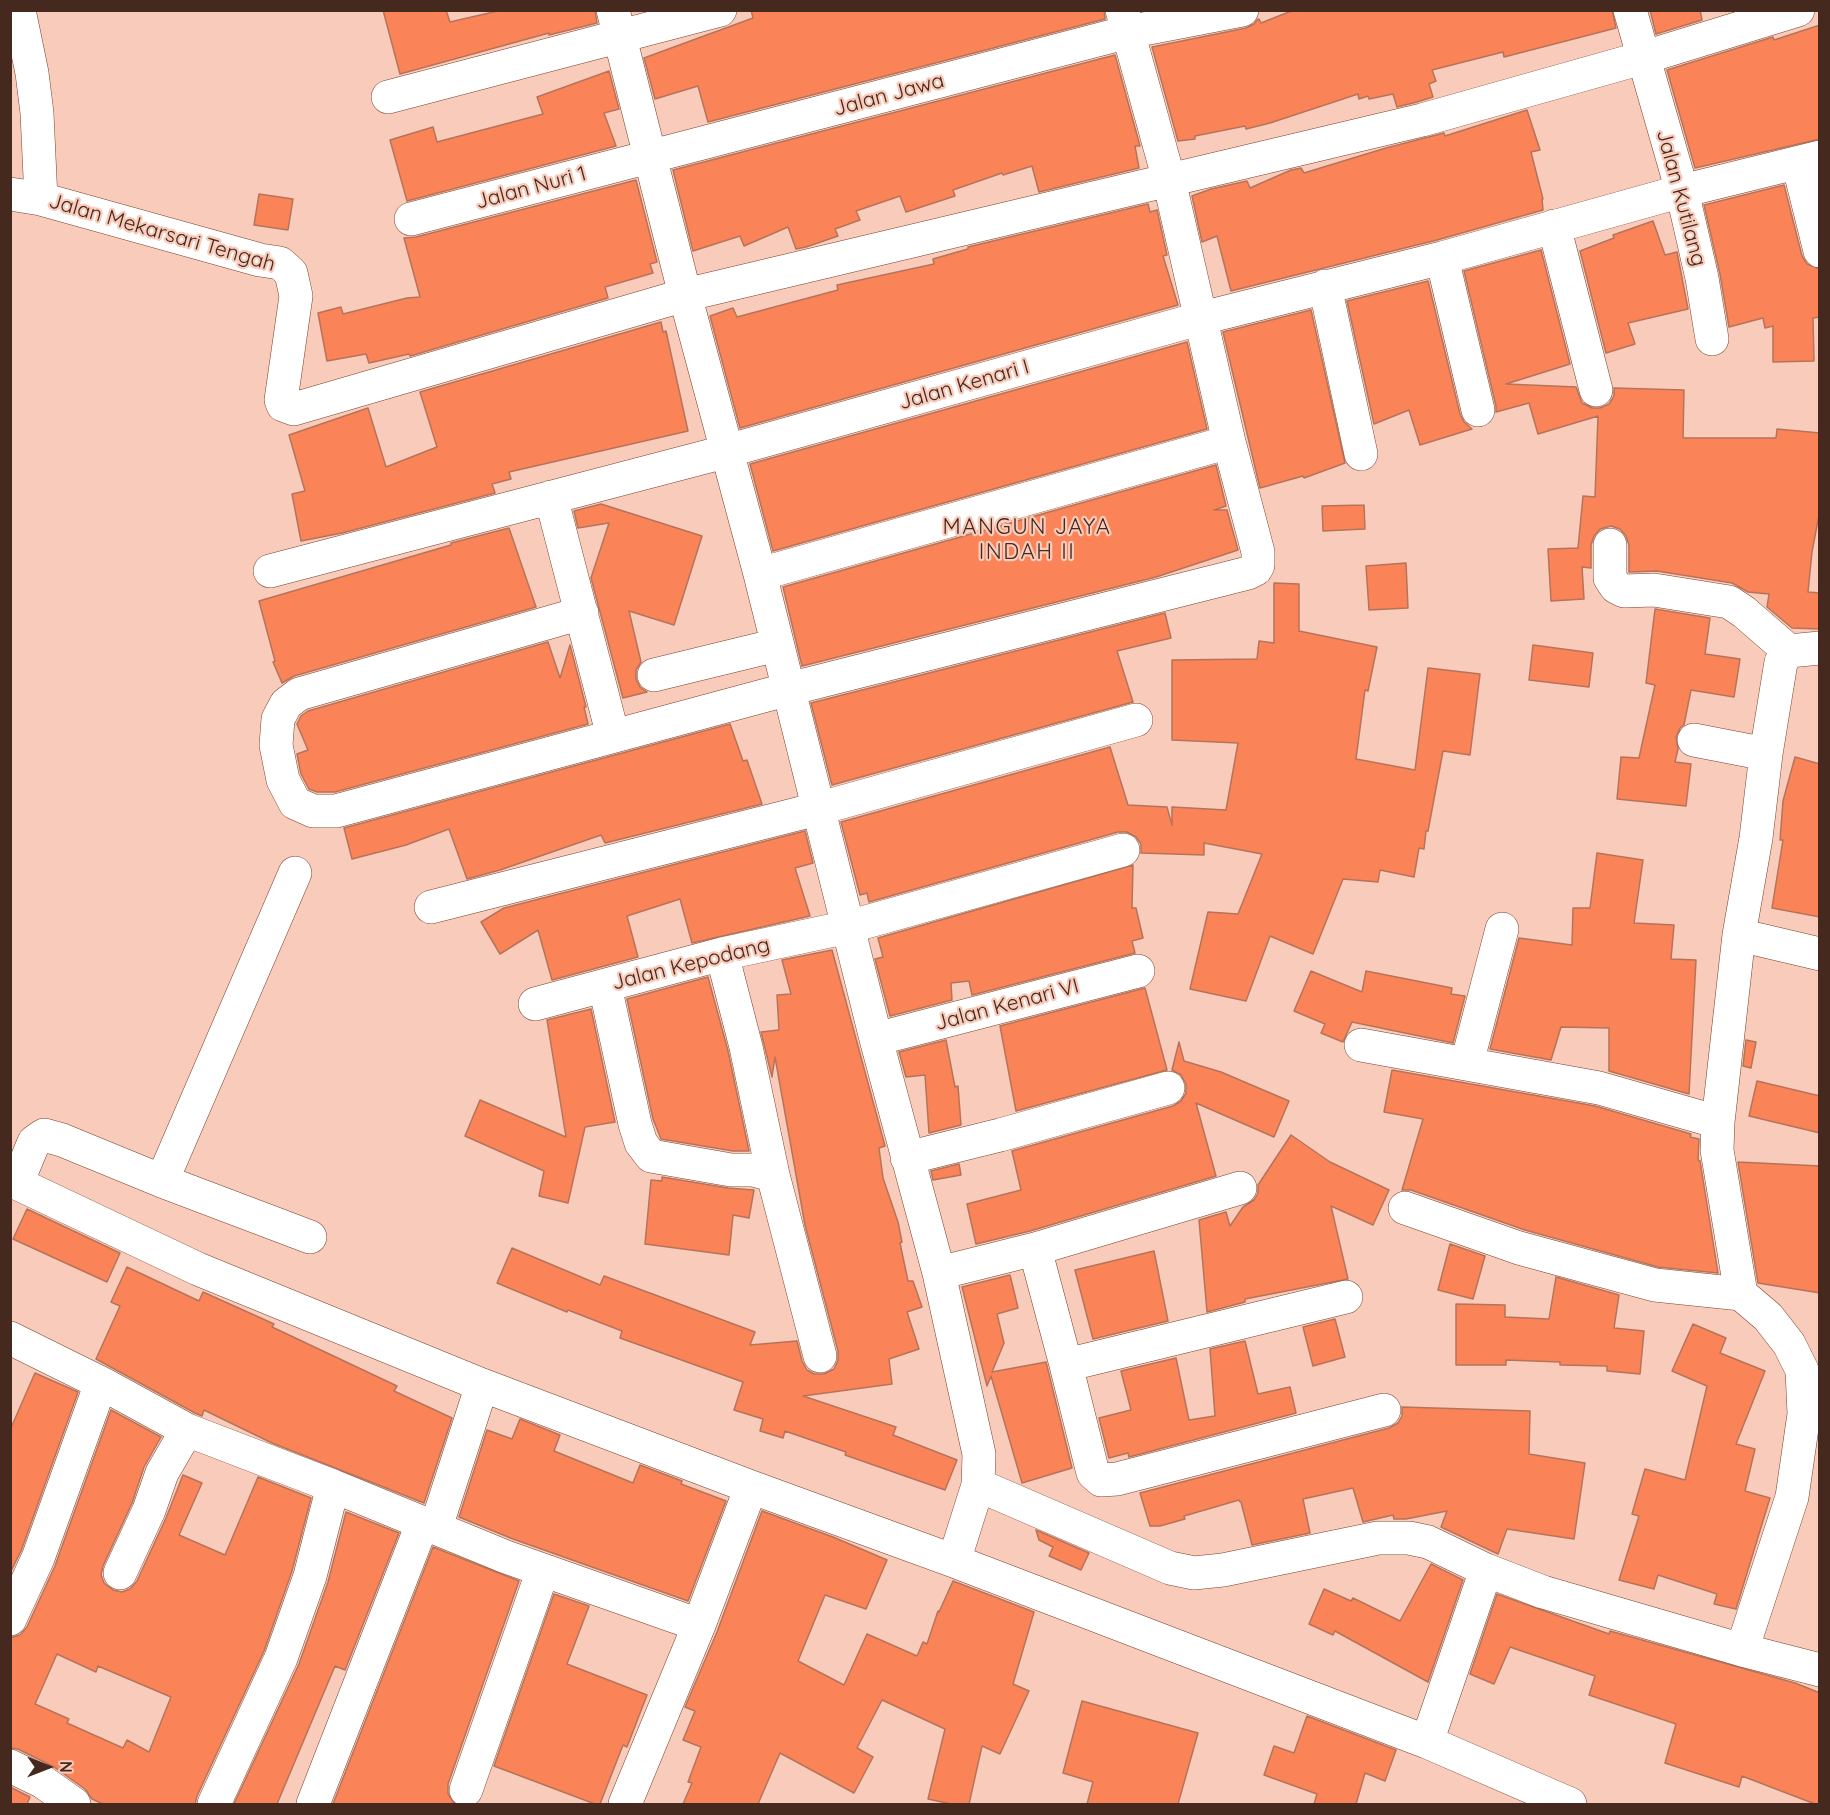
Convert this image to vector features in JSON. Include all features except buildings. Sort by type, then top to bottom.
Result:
[{"type":"street","points":[[19,10],[32,73],[37,113],[26,197]]},
{"type":"street","points":[[388,97],[617,24],[720,10]]},
{"type":"street","name":"Jalan Jawa","points":[[651,157],[1125,21],[1242,10]]},
{"type":"street","name":"Jalan Kutilang","points":[[1630,10],[1682,191],[1702,278],[1712,339]]},
{"type":"street","points":[[685,295],[1422,120],[1642,58],[1798,10]]},
{"type":"street","points":[[582,613],[299,694],[286,704],[278,719],[276,745],[283,780],[295,803],[313,811],[336,812],[789,689],[1248,573],[1256,569],[1258,552],[1229,442],[1169,180],[1125,21]]},
{"type":"street","points":[[617,24],[685,295],[760,574],[876,1039],[939,1273],[979,1454],[978,1485],[954,1561]]},
{"type":"street","name":"Jalan Nuri 1","points":[[411,219],[651,157]]},
{"type":"street","points":[[1809,160],[1820,251]]},
{"type":"street","name":"Jalan Kenari I","points":[[270,571],[727,451],[1202,318],[1442,258],[1682,191],[1809,160]]},
{"type":"street","name":"Jalan Mekarsari Tengah","points":[[26,197],[260,260],[280,263],[291,273],[296,296],[281,399],[283,405],[294,409],[685,295]]},
{"type":"street","points":[[1554,226],[1596,390]]},
{"type":"street","points":[[1442,258],[1478,410]]},
{"type":"street","points":[[1325,286],[1361,454]]},
{"type":"street","points":[[760,574],[1229,442]]},
{"type":"street","points":[[551,497],[613,736]]},
{"type":"street","points":[[1610,545],[1610,578],[1616,587],[1624,591],[1654,590],[1729,602],[1804,649],[1781,662],[1766,754],[1756,838],[1739,935],[1719,1122],[1718,1150],[1741,1294]]},
{"type":"street","points":[[654,675],[777,645]]},
{"type":"street","points":[[431,907],[817,809],[1136,720]]},
{"type":"street","points":[[1694,740],[1766,754]]},
{"type":"street","name":"Jalan Kepodang","points":[[535,1004],[722,954],[848,927],[1123,850]]},
{"type":"street","points":[[162,1181],[295,873]]},
{"type":"street","points":[[1467,1063],[1502,929]]},
{"type":"street","points":[[1739,935],[1820,954]]},
{"type":"street","points":[[722,954],[746,1047],[773,1175],[820,1356]]},
{"type":"street","name":"Jalan Kenari VI","points":[[876,1039],[1138,971]]},
{"type":"street","points":[[605,986],[635,1124],[641,1143],[651,1156],[731,1170],[753,1170],[773,1175]]},
{"type":"street","points":[[1361,1045],[1599,1088],[1719,1122]]},
{"type":"street","points":[[907,1158],[1000,1135],[1168,1088]]},
{"type":"street","points":[[310,1237],[44,1135],[34,1142],[14,1181],[198,1269],[482,1385],[954,1561],[1427,1742],[1568,1804]]},
{"type":"street","points":[[939,1273],[1035,1249],[1240,1188]]},
{"type":"street","points":[[1405,1208],[1519,1248],[1655,1285],[1741,1294],[1768,1317],[1789,1344],[1802,1370],[1804,1414],[1792,1497],[1742,1650]]},
{"type":"street","points":[[1035,1249],[1093,1473],[1101,1480],[1116,1479],[1384,1410]]},
{"type":"street","points":[[1066,1365],[1346,1297]]},
{"type":"street","points":[[10,1338],[101,1383],[187,1430],[543,1570],[699,1625]]},
{"type":"street","points":[[10,1619],[38,1558],[101,1383]]},
{"type":"street","points":[[313,1804],[429,1525],[482,1385]]},
{"type":"street","points":[[120,1573],[149,1510],[162,1473],[187,1430]]},
{"type":"street","points":[[978,1485],[1170,1568],[1194,1573],[1223,1570],[1378,1538],[1409,1538],[1428,1542],[1486,1570],[1543,1592],[1742,1650],[1820,1670]]},
{"type":"street","points":[[214,1804],[281,1658],[310,1576],[333,1486]]},
{"type":"street","points":[[625,1804],[699,1625],[751,1487]]},
{"type":"street","points":[[466,1790],[543,1570]]},
{"type":"street","points":[[1427,1742],[1486,1570]]},
{"type":"street","points":[[10,1766],[43,1782],[74,1804]]},
{"type":"district","name":"MANGUN JAYA INDAH II","points":[[1027,540]]}]
